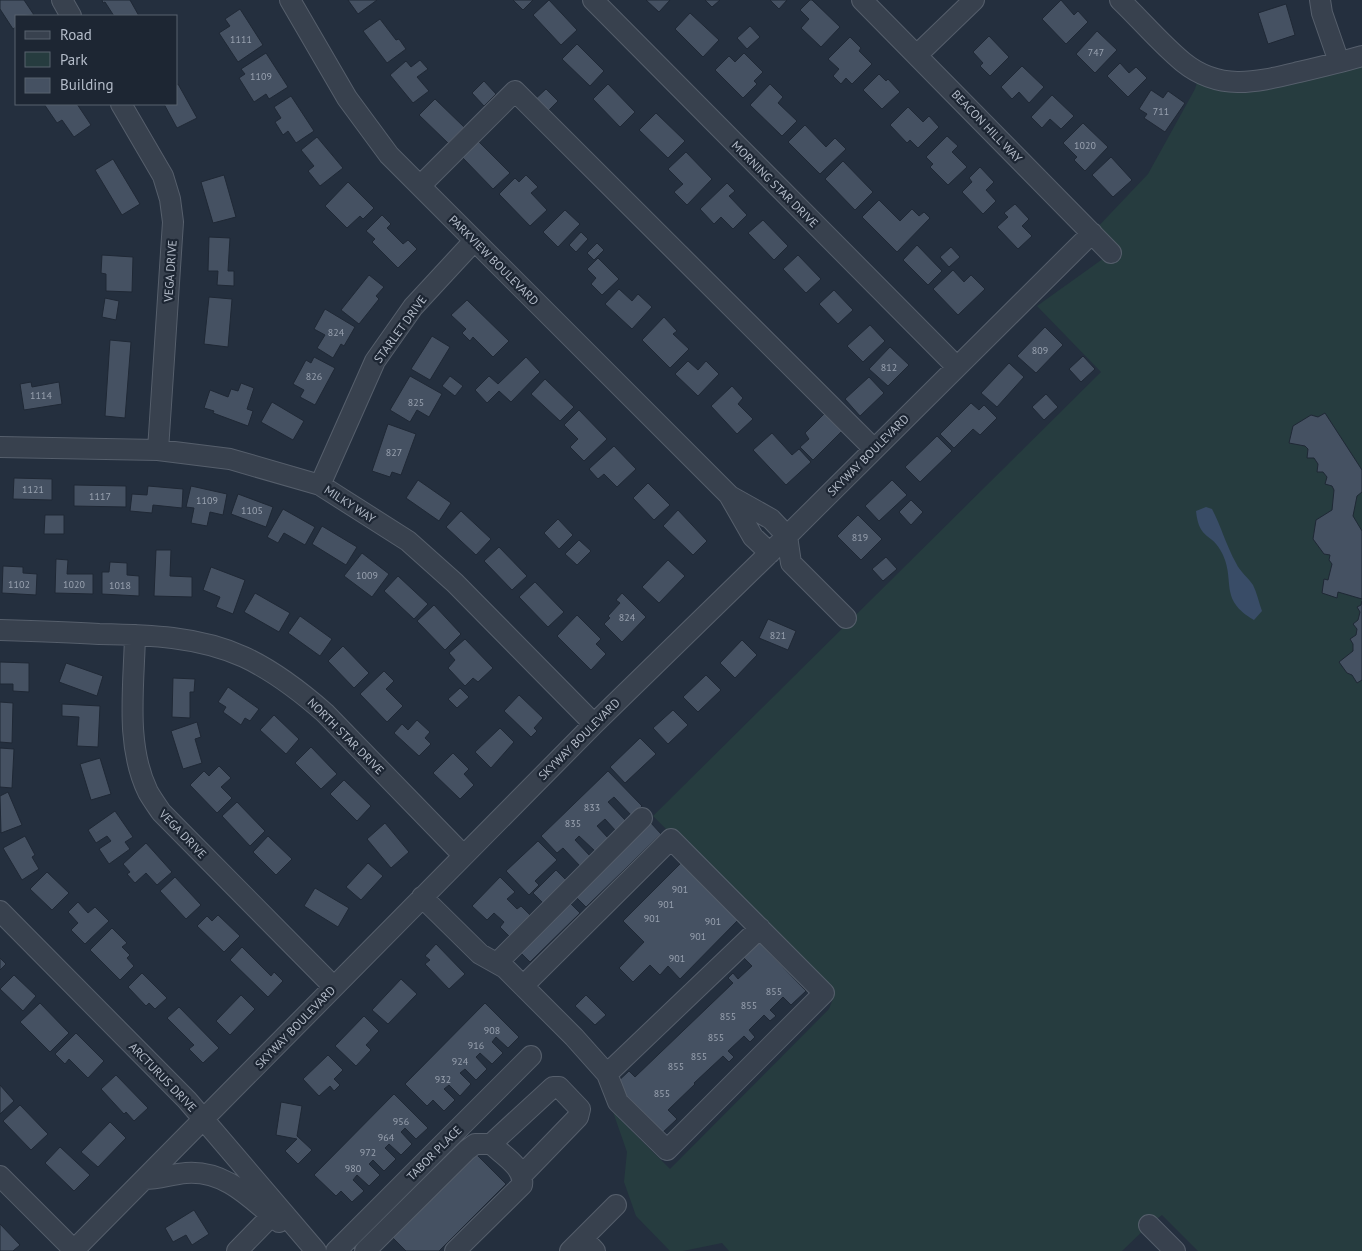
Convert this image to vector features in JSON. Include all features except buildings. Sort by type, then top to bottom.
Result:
[{"type":"street","points":[[62,0],[70,15]]},
{"type":"street","name":"PARKVIEW BOULEVARD","points":[[290,0],[347,98],[367,128],[389,155],[729,496],[753,537],[770,553]]},
{"type":"street","name":"MORNING STAR DRIVE","points":[[593,0],[957,367]]},
{"type":"street","name":"BEACON HILL WAY","points":[[862,0],[1111,253]]},
{"type":"street","points":[[917,55],[974,0]]},
{"type":"street","points":[[1120,0],[1183,62],[1200,73],[1219,80],[1240,84],[1259,82],[1362,56]]},
{"type":"street","points":[[1320,0],[1322,13],[1340,62]]},
{"type":"street","points":[[420,186],[515,91],[874,449]]},
{"type":"street","name":"VEGA DRIVE","points":[[122,105],[163,176],[170,199],[173,222],[158,450]]},
{"type":"street","name":"SKYWAY BOULEVARD","points":[[73,1250],[594,724],[770,553],[1092,233]]},
{"type":"street","name":"STARLET DRIVE","points":[[320,484],[375,362],[413,307],[474,241]]},
{"type":"street","name":"MILKY WAY","points":[[0,447],[158,450],[230,459],[320,484],[408,541],[455,583],[594,724]]},
{"type":"street","name":"PARKVIEW BOULEVARD","points":[[729,496],[771,520],[787,536]]},
{"type":"street","points":[[787,536],[792,563],[846,618]]},
{"type":"street","name":"NORTH STAR DRIVE","points":[[0,630],[171,637],[220,648],[243,657],[284,680],[324,713],[463,855]]},
{"type":"street","name":"VEGA DRIVE","points":[[135,635],[133,727],[137,757],[148,793],[161,812],[334,987]]},
{"type":"street","points":[[497,963],[642,818]]},
{"type":"street","points":[[422,897],[480,954],[505,968],[523,986],[607,1074],[618,1102],[667,1150],[824,993],[671,839],[523,986]]},
{"type":"street","name":"ARCTURUS DRIVE","points":[[0,911],[187,1100],[275,1212],[316,1251]]},
{"type":"street","points":[[607,1074],[760,928]]},
{"type":"street","name":"TABOR PLACE","points":[[336,1251],[532,1056]]},
{"type":"street","points":[[491,1144],[552,1087],[559,1087],[580,1109],[578,1117],[522,1175]]},
{"type":"street","points":[[365,1251],[467,1150],[475,1144],[491,1144],[519,1169],[523,1178],[522,1185],[455,1251]]},
{"type":"street","points":[[145,1179],[187,1173],[217,1176],[275,1212],[237,1251]]},
{"type":"street","points":[[0,1176],[73,1250]]},
{"type":"street","points":[[583,1247],[616,1205]]},
{"type":"street","points":[[1149,1225],[1176,1251]]},
{"type":"green space","points":[[1362,57],[1362,1251],[1198,1251],[1162,1215],[1122,1251],[729,1251],[722,1243],[683,1251],[670,1251],[636,1216],[624,1182],[627,1152],[613,1112],[670,1169],[829,1009],[834,996],[653,816],[1101,372],[1037,306],[1111,253],[1092,233],[1148,174],[1195,89],[1200,73],[1219,80]]},
{"type":"water","points":[[1206,507],[1212,509],[1238,566],[1254,588],[1262,611],[1254,620],[1236,605],[1232,597],[1226,563],[1222,553],[1200,527],[1196,511]]}]
